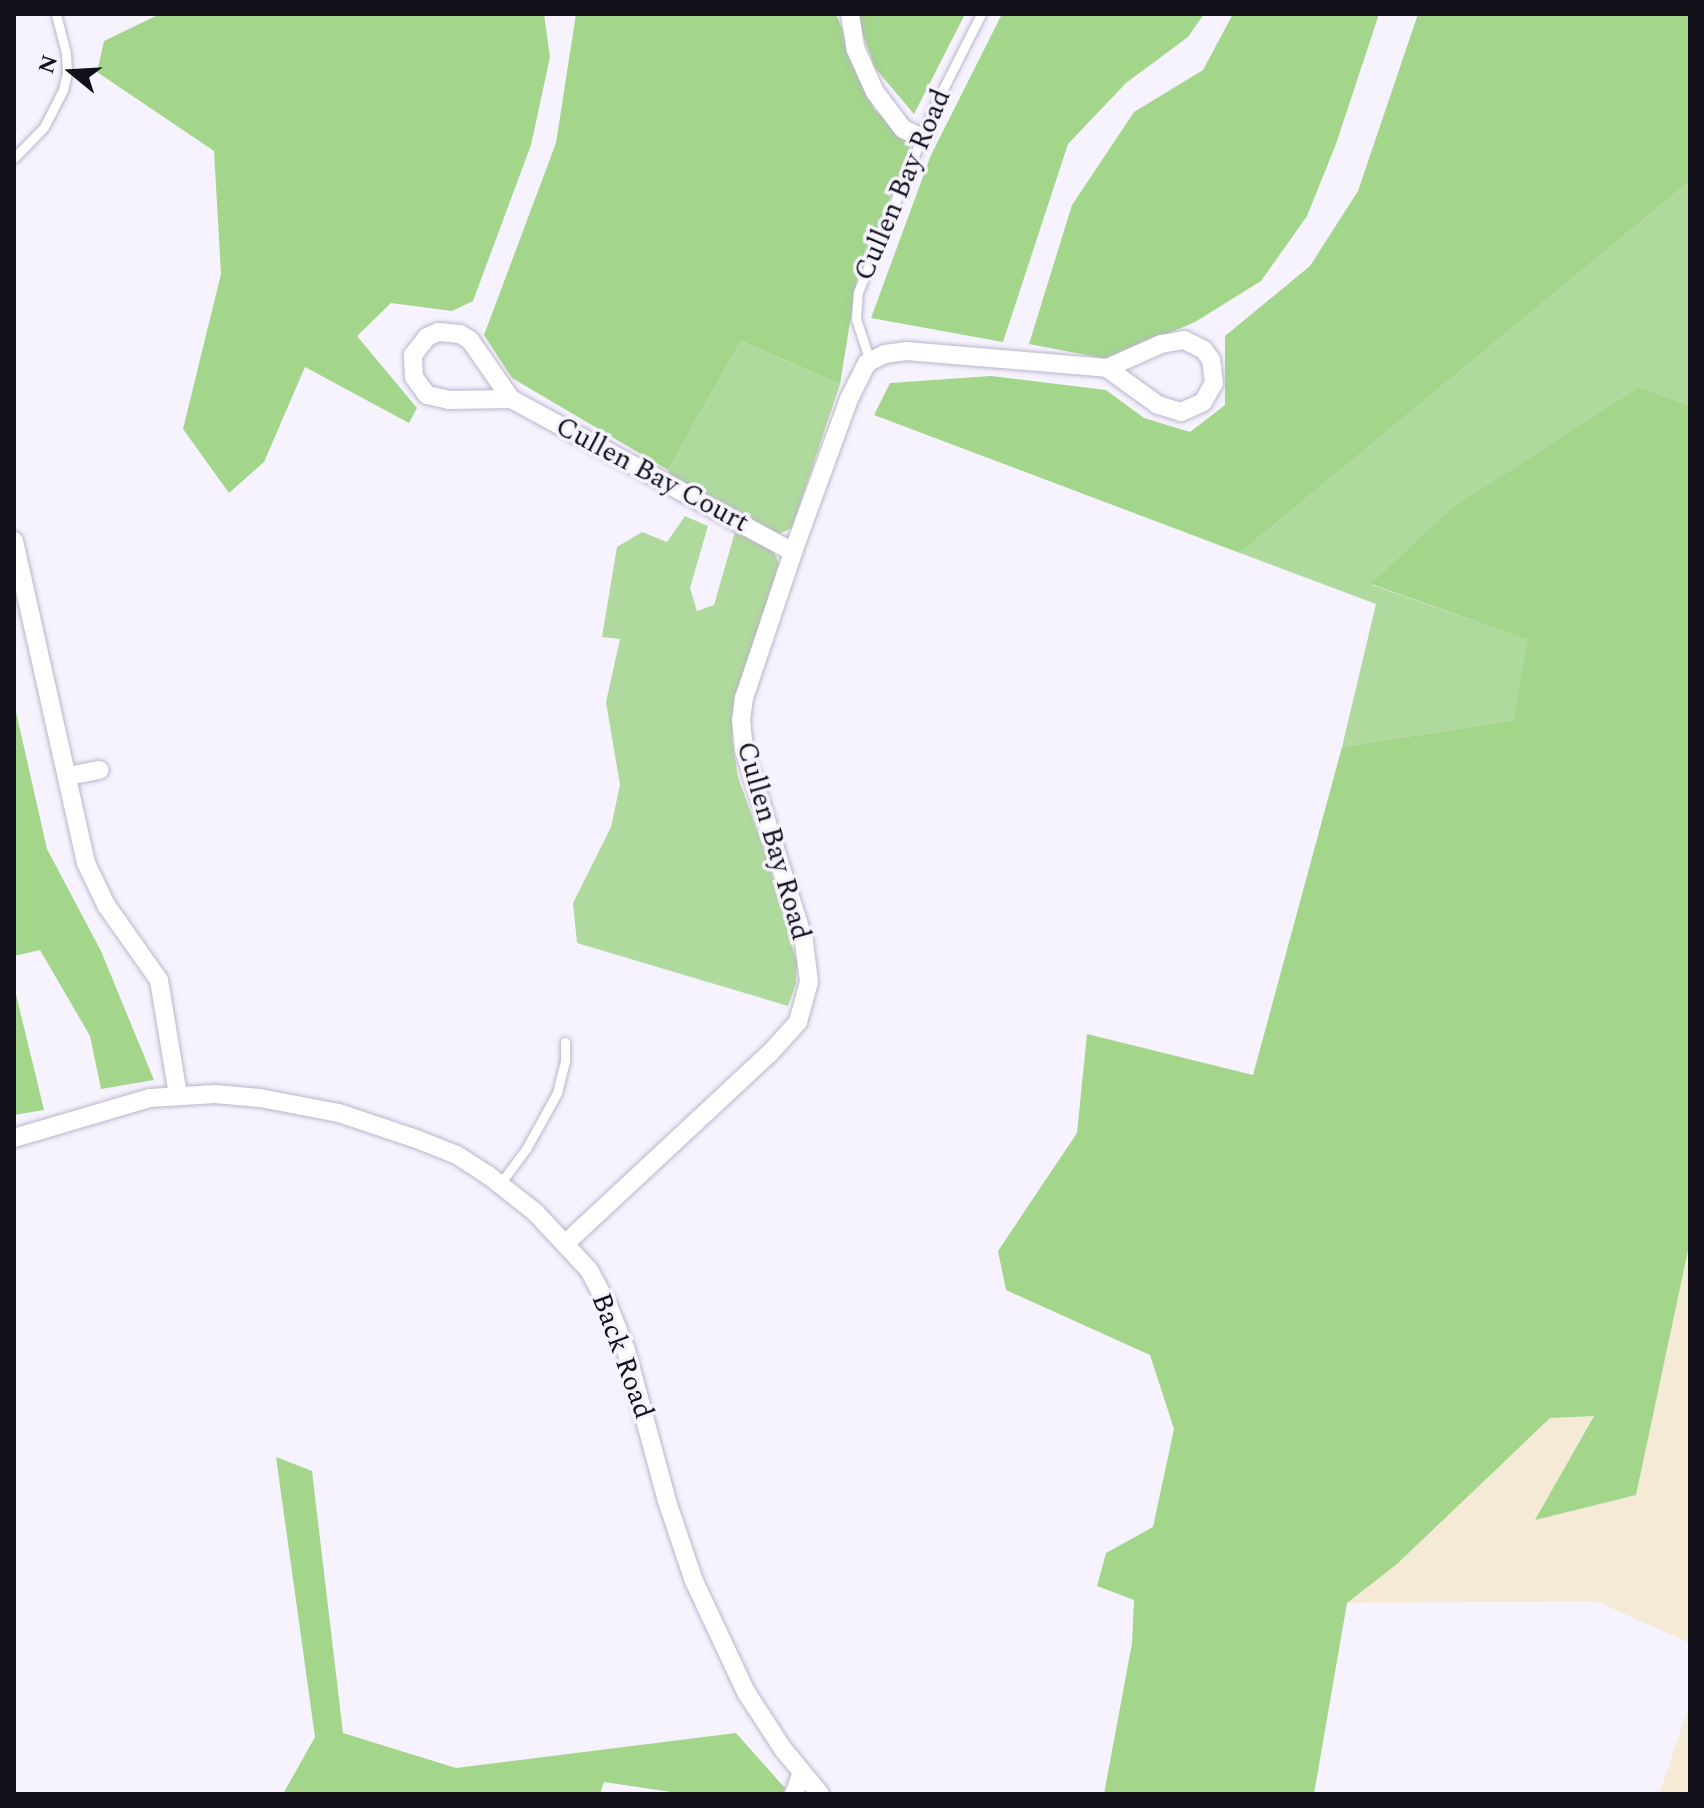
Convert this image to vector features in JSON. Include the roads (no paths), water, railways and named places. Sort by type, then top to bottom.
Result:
[{"type":"street","points":[[850,14],[856,50],[875,92],[903,129],[922,138]]},
{"type":"street","name":"Cullen Bay Court","points":[[511,399],[449,400],[427,395],[414,377],[413,355],[419,344],[438,332],[460,334],[470,340],[511,399],[793,552]]},
{"type":"street","points":[[870,361],[885,354],[906,351],[1107,368],[1172,340],[1184,340],[1204,350],[1214,371],[1214,383],[1203,402],[1193,409],[1169,410],[1107,368]]},
{"type":"street","name":"Cullen Bay Road","points":[[566,1243],[770,1053],[798,1022],[809,982],[804,941],[744,749],[741,721],[744,698],[793,552],[855,382],[870,361]]},
{"type":"street","points":[[14,541],[86,863],[94,884],[159,980],[178,1095]]},
{"type":"street","points":[[68,776],[99,770]]},
{"type":"street","name":"Back Road","points":[[14,1138],[119,1106],[178,1095],[260,1098],[339,1113],[457,1155],[500,1184],[566,1243],[595,1282],[626,1350],[678,1539],[717,1635],[765,1724],[801,1775],[820,1794]]},
{"type":"street","points":[[794,1794],[801,1775]]},
{"type":"lane","points":[[14,158],[44,127],[63,90],[67,73],[66,53],[56,14]]},
{"type":"lane","name":"Cullen Bay Road","points":[[870,361],[856,319],[858,292],[957,57],[981,14]]},
{"type":"lane","points":[[500,1184],[526,1149],[557,1093],[565,1060],[565,1042]]}]
